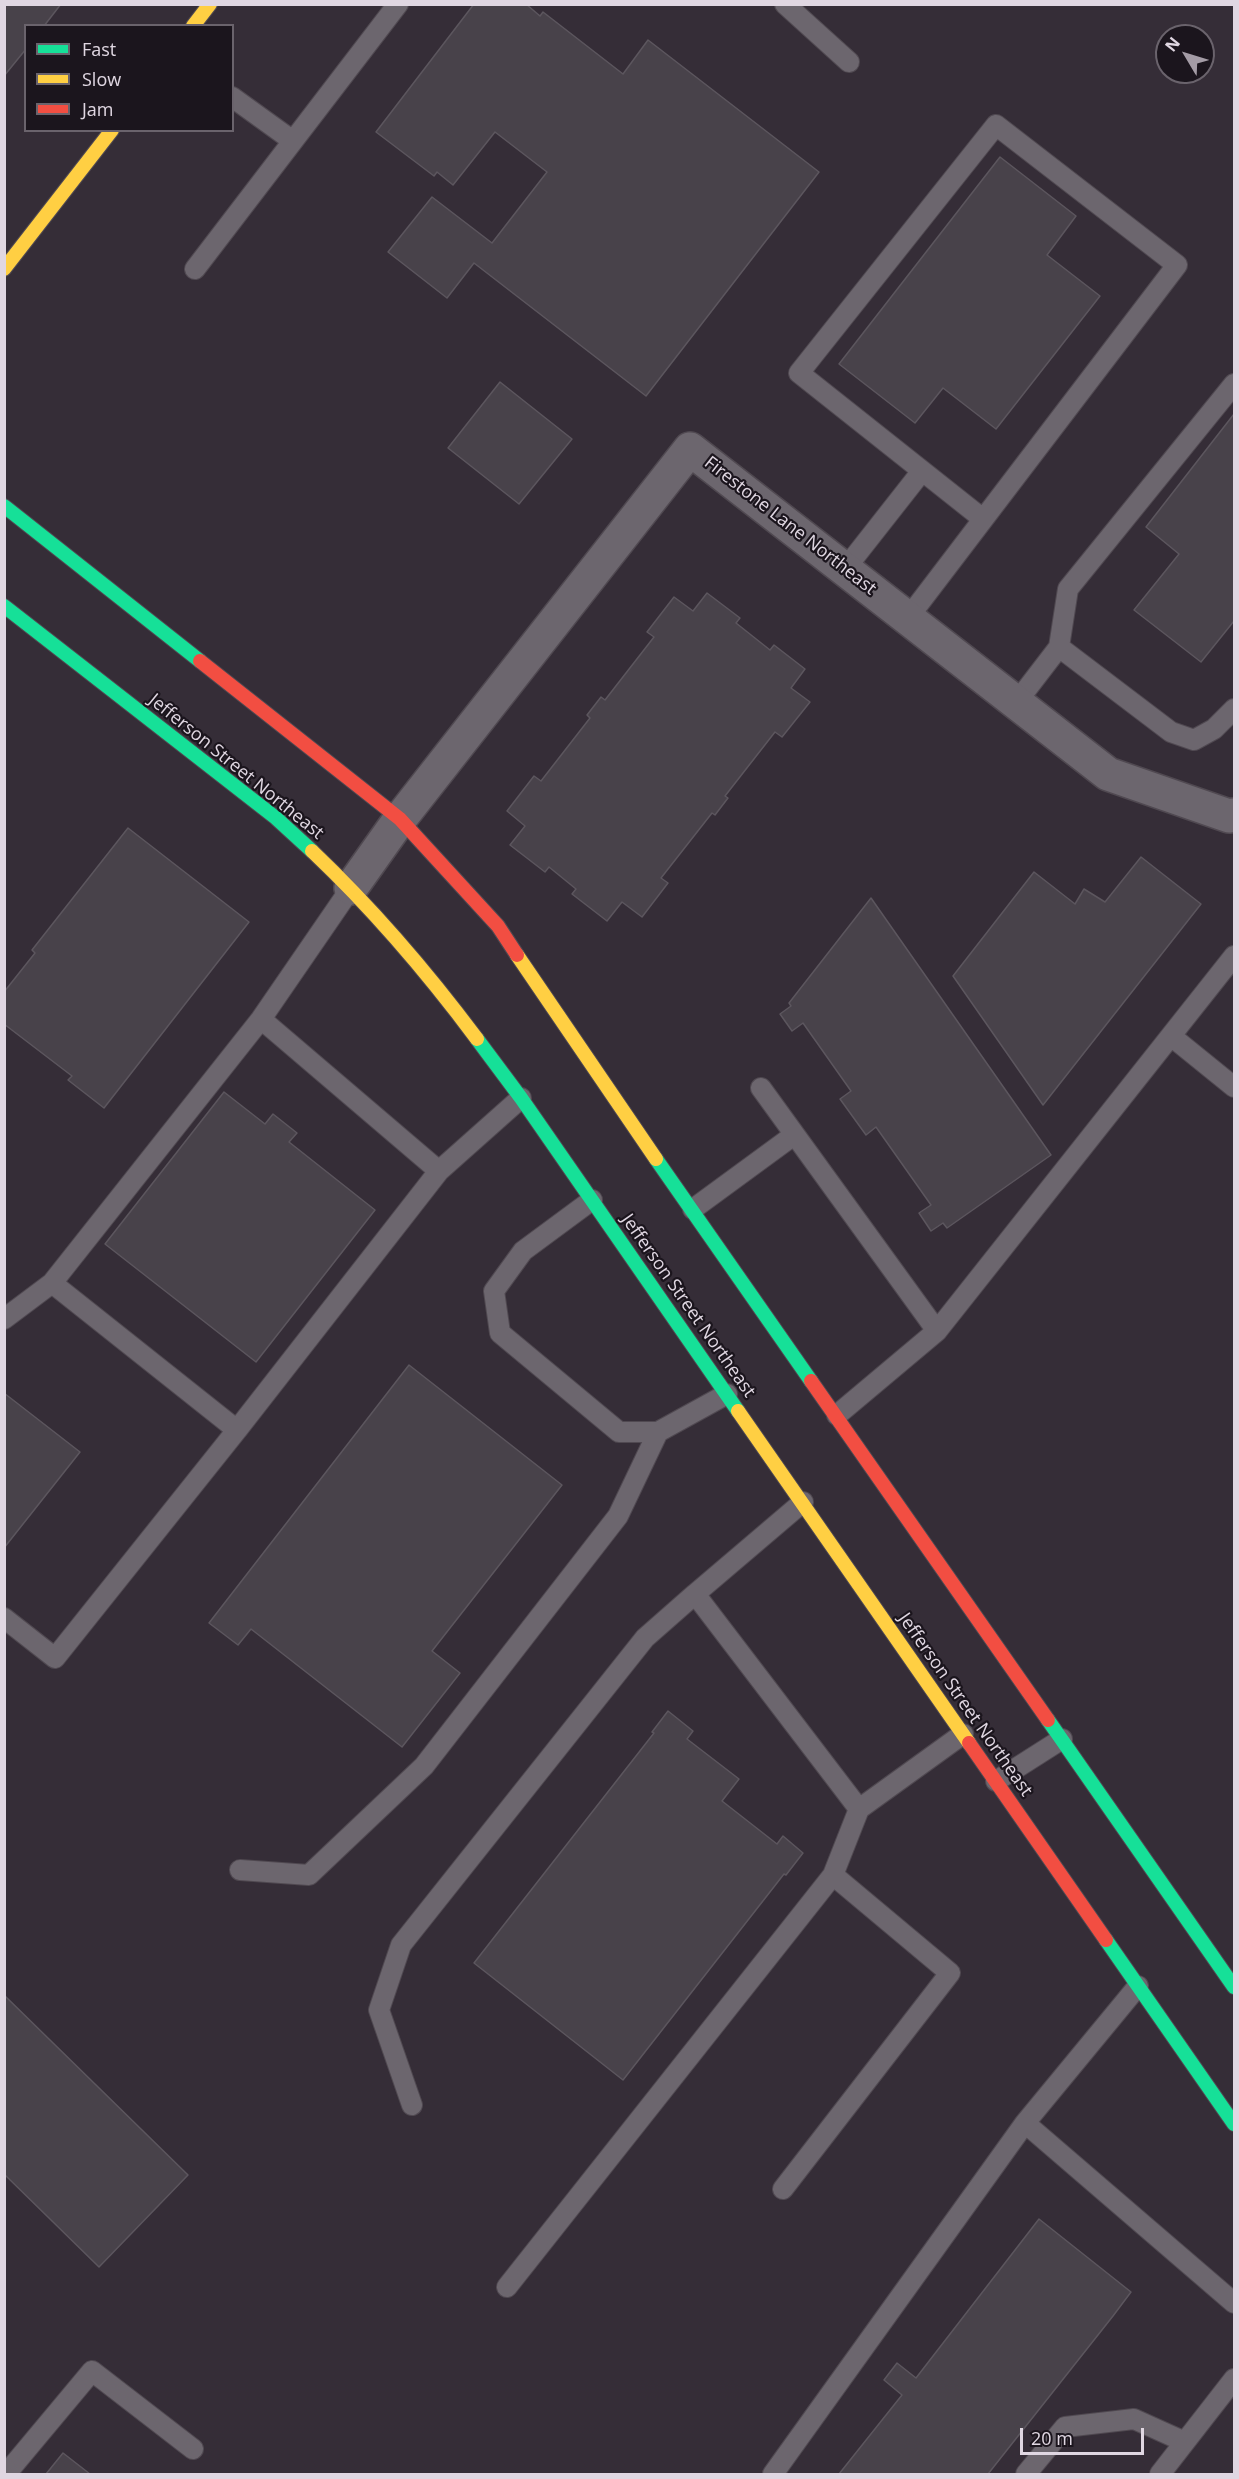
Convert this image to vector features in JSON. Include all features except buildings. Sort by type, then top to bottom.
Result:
[{"type":"main road","points":[[195,24],[210,4]]},
{"type":"main road","points":[[4,269],[110,132]]},
{"type":"main road","points":[[4,506],[400,819],[498,926],[1234,1987]]},
{"type":"main road","name":"Jefferson Street Northeast","points":[[4,606],[276,818],[351,888],[435,982],[521,1098],[1234,2124]]},
{"type":"street","name":"Firestone Lane Northeast","points":[[351,888],[400,819],[690,449],[1108,774],[1229,816],[1234,815]]},
{"type":"lane","points":[[195,269],[398,4]]},
{"type":"lane","points":[[785,4],[849,62]]},
{"type":"lane","points":[[234,98],[293,141]]},
{"type":"lane","points":[[908,618],[1177,265],[996,125],[799,373],[983,519]]},
{"type":"lane","points":[[1016,703],[1059,646],[1068,589],[1234,384]]},
{"type":"lane","points":[[845,569],[922,471]]},
{"type":"lane","points":[[1059,646],[1171,732],[1194,740],[1214,729],[1234,709]]},
{"type":"lane","points":[[4,1319],[52,1282],[261,1019],[351,888]]},
{"type":"lane","points":[[837,1415],[937,1331],[1234,956]]},
{"type":"lane","points":[[261,1019],[439,1171]]},
{"type":"lane","points":[[1171,1036],[1234,1087]]},
{"type":"lane","points":[[761,1088],[937,1331]]},
{"type":"lane","points":[[4,1618],[55,1658],[439,1171],[521,1098]]},
{"type":"lane","points":[[693,1209],[794,1135]]},
{"type":"lane","points":[[592,1200],[523,1251],[494,1291],[500,1333],[619,1432],[658,1432],[727,1394]]},
{"type":"lane","points":[[52,1282],[237,1430]]},
{"type":"lane","points":[[240,1870],[309,1875],[424,1766],[618,1516],[658,1432]]},
{"type":"lane","points":[[412,2105],[379,2010],[401,1945],[645,1638],[802,1502]]},
{"type":"lane","points":[[695,1594],[859,1809]]},
{"type":"lane","points":[[507,2287],[833,1875],[859,1809],[963,1734]]},
{"type":"lane","points":[[996,1782],[1062,1739]]},
{"type":"lane","points":[[783,2188],[950,1972],[833,1875]]},
{"type":"lane","points":[[773,2475],[1025,2123],[1138,1986]]},
{"type":"lane","points":[[1025,2123],[1234,2303]]},
{"type":"lane","points":[[6,2475],[92,2371],[193,2449]]},
{"type":"lane","points":[[1160,2475],[1234,2379]]},
{"type":"lane","points":[[1026,2475],[1065,2427],[1134,2419],[1185,2442]]},
{"type":"traffic: fast","points":[[4,506],[200,661]]},
{"type":"traffic: fast","points":[[4,606],[276,818],[312,851]]},
{"type":"traffic: fast","points":[[477,1039],[521,1098],[738,1411]]},
{"type":"traffic: fast","points":[[656,1159],[811,1381]]},
{"type":"traffic: fast","points":[[1048,1720],[1234,1987]]},
{"type":"traffic: fast","points":[[1106,1940],[1234,2124]]},
{"type":"traffic: slow","points":[[195,24],[210,4]]},
{"type":"traffic: slow","points":[[4,269],[110,132]]},
{"type":"traffic: slow","points":[[312,851],[399,942],[477,1039]]},
{"type":"traffic: slow","points":[[517,955],[656,1159]]},
{"type":"traffic: slow","points":[[738,1411],[969,1743]]},
{"type":"traffic: jam","points":[[200,661],[400,819],[498,926],[517,955]]},
{"type":"traffic: jam","points":[[811,1381],[1048,1720]]},
{"type":"traffic: jam","points":[[969,1743],[1106,1940]]}]
